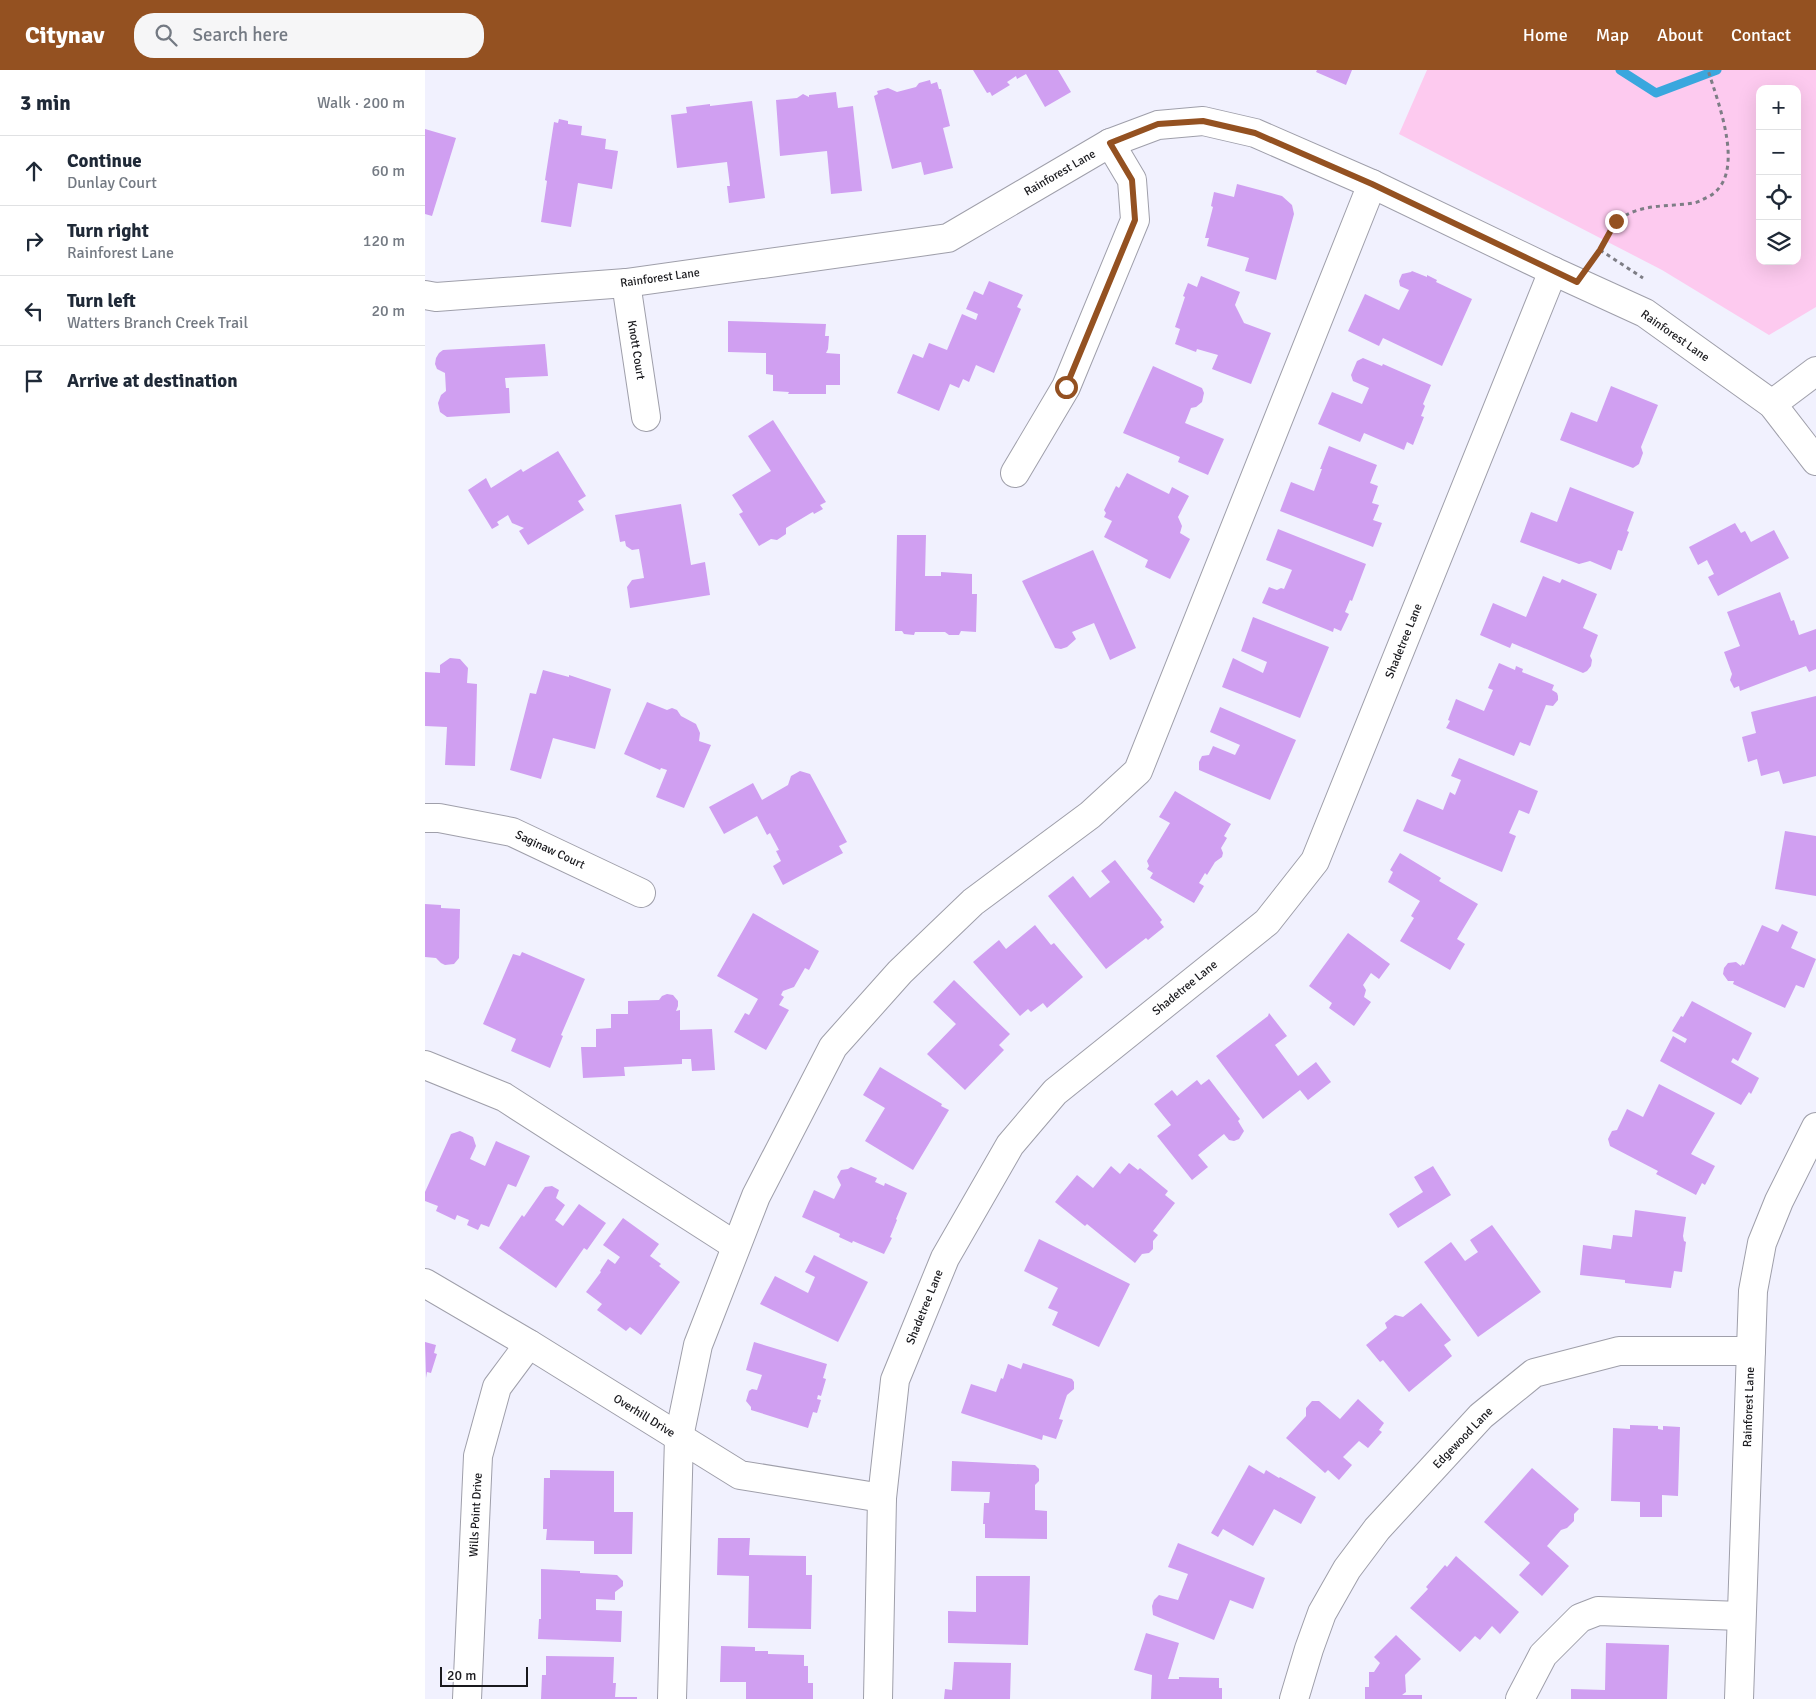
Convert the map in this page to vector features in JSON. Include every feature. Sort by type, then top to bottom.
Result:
[{"type":"street","name":"Rainforest Lane","points":[[425,295],[436,297],[626,283],[948,238],[1110,143],[1158,124],[1203,121],[1255,133],[1372,184],[1565,277],[1645,313],[1772,404],[1816,461]]},
{"type":"street","points":[[1015,473],[1066,387],[1135,220],[1132,180],[1110,143]]},
{"type":"street","points":[[672,1699],[679,1437],[698,1345],[755,1196],[833,1046],[900,972],[973,902],[1090,815],[1138,771],[1372,184]]},
{"type":"street","name":"Shadetree Lane","points":[[878,1699],[882,1498],[895,1380],[945,1258],[1009,1145],[1055,1092],[1267,922],[1315,862],[1565,277]]},
{"type":"street","name":"Knott Court","points":[[626,283],[646,417]]},
{"type":"street","points":[[1772,404],[1816,371]]},
{"type":"street","name":"Saginaw Court","points":[[425,818],[439,818],[512,832],[641,893]]},
{"type":"street","points":[[425,1065],[504,1097],[736,1246]]},
{"type":"street","name":"Rainforest Lane","points":[[1739,1699],[1753,1291],[1762,1243],[1779,1201],[1814,1134]]},
{"type":"street","name":"Overhill Drive","points":[[425,1284],[529,1344],[741,1476],[882,1498]]},
{"type":"street","name":"Wills Point Drive","points":[[467,1699],[479,1456],[497,1387],[529,1344]]},
{"type":"street","name":"Edgewood Lane","points":[[1294,1699],[1322,1612],[1347,1569],[1377,1530],[1481,1416],[1534,1373],[1619,1351],[1751,1351]]},
{"type":"street","points":[[1520,1699],[1543,1655],[1580,1618],[1598,1611],[1741,1616]]},
{"type":"path","points":[[1565,277],[1600,250],[1616,221],[1641,208],[1696,203],[1716,192],[1726,177],[1729,162],[1721,115],[1708,70]]},
{"type":"shaded area","points":[[1427,70],[1816,70],[1816,307],[1769,335],[1662,270],[1399,134]]},
{"type":"building","points":[[973,70],[1058,70],[1071,92],[1045,107],[1026,74],[1017,79],[1016,76],[1007,82],[1010,85],[992,96],[990,92],[987,93]]},
{"type":"building","points":[[1317,70],[1352,70],[1346,85],[1316,72]]},
{"type":"building","points":[[930,80],[931,84],[937,82],[939,89],[941,89],[950,126],[943,128],[953,168],[924,175],[921,162],[892,169],[874,96],[878,94],[877,91],[888,88],[897,92],[916,87],[919,83]]},
{"type":"building","points":[[836,92],[838,108],[853,106],[862,191],[831,194],[827,151],[780,156],[776,100],[797,98],[803,94],[809,97],[809,95]]},
{"type":"building","points":[[752,101],[765,198],[729,203],[727,186],[730,186],[727,162],[677,168],[671,115],[687,113],[686,107]]},
{"type":"building","points":[[559,119],[568,121],[568,124],[582,126],[581,135],[606,139],[605,149],[618,151],[612,189],[578,183],[571,227],[541,222],[554,122],[558,123]]},
{"type":"building","points":[[425,129],[456,138],[432,216],[425,214]]},
{"type":"building","points":[[1237,184],[1282,196],[1292,205],[1294,214],[1276,280],[1245,271],[1249,258],[1207,246],[1209,238],[1205,238],[1213,207],[1211,206],[1214,192],[1234,197]]},
{"type":"building","points":[[1412,271],[1427,277],[1427,275],[1437,280],[1436,282],[1472,299],[1442,366],[1383,338],[1379,346],[1348,331],[1365,294],[1399,310],[1409,290],[1400,286],[1399,281],[1402,274]]},
{"type":"building","points":[[1201,276],[1240,292],[1235,305],[1244,323],[1271,333],[1251,384],[1212,369],[1218,355],[1197,349],[1196,352],[1175,344],[1180,329],[1175,327],[1185,297],[1183,296],[1188,283],[1197,287]]},
{"type":"building","points":[[989,281],[1023,295],[1017,307],[1021,309],[994,373],[976,365],[969,382],[963,379],[959,388],[950,384],[939,411],[897,393],[913,354],[923,358],[929,343],[947,350],[962,314],[976,320],[978,314],[966,309],[974,291],[983,295]]},
{"type":"building","points":[[728,321],[826,324],[825,336],[829,336],[826,353],[840,354],[840,385],[826,385],[826,394],[788,394],[789,392],[773,391],[773,375],[766,374],[766,353],[728,352]]},
{"type":"building","points":[[545,344],[548,376],[505,378],[506,388],[509,388],[510,413],[447,417],[440,412],[438,403],[441,395],[446,391],[445,373],[437,369],[435,364],[436,358],[443,350]]},
{"type":"building","points":[[1363,358],[1382,366],[1383,364],[1431,385],[1423,404],[1425,406],[1421,416],[1424,417],[1413,445],[1407,442],[1404,450],[1364,433],[1360,442],[1318,424],[1332,392],[1362,404],[1369,388],[1353,381],[1351,375],[1357,361]]},
{"type":"building","points":[[1153,366],[1202,388],[1204,393],[1202,402],[1196,407],[1191,408],[1185,423],[1224,439],[1208,475],[1178,462],[1180,457],[1123,433]]},
{"type":"building","points":[[1611,386],[1658,405],[1641,447],[1643,453],[1639,464],[1633,468],[1560,440],[1571,412],[1597,422]]},
{"type":"building","points":[[773,420],[826,502],[820,505],[823,509],[814,514],[813,512],[811,513],[786,528],[786,534],[777,540],[771,539],[759,546],[739,514],[743,512],[732,495],[771,471],[748,436]]},
{"type":"building","points":[[1329,446],[1377,465],[1370,483],[1378,486],[1372,503],[1379,505],[1373,520],[1382,523],[1373,547],[1280,511],[1291,482],[1314,491]]},
{"type":"building","points":[[558,451],[586,496],[578,501],[584,510],[528,545],[519,531],[524,528],[512,523],[508,515],[497,522],[499,525],[492,529],[468,490],[486,478],[491,488],[521,469],[523,472]]},
{"type":"building","points":[[1127,473],[1169,494],[1172,487],[1189,496],[1178,517],[1182,526],[1180,533],[1190,539],[1170,579],[1145,567],[1148,560],[1104,537],[1112,521],[1104,517],[1106,513],[1104,510],[1116,486],[1119,488]]},
{"type":"building","points":[[1570,487],[1634,512],[1622,551],[1618,550],[1611,570],[1590,561],[1579,564],[1520,542],[1531,512],[1557,522]]},
{"type":"building","points":[[681,504],[691,565],[705,562],[710,595],[630,608],[627,587],[632,580],[644,578],[639,549],[632,550],[626,546],[625,541],[620,542],[615,515]]},
{"type":"building","points":[[1735,523],[1741,533],[1745,531],[1751,542],[1774,530],[1789,558],[1718,596],[1708,577],[1714,574],[1707,560],[1698,565],[1689,547]]},
{"type":"building","points":[[1278,529],[1366,564],[1352,601],[1350,600],[1345,612],[1349,614],[1341,631],[1334,628],[1333,632],[1262,603],[1269,587],[1277,590],[1284,589],[1292,570],[1266,560]]},
{"type":"building","points":[[897,535],[926,535],[925,576],[941,576],[941,572],[972,574],[972,594],[977,594],[976,632],[961,631],[959,635],[949,635],[945,632],[915,632],[914,635],[895,631]]},
{"type":"building","points":[[1093,550],[1136,648],[1110,660],[1094,623],[1072,632],[1076,639],[1067,647],[1055,648],[1022,581]]},
{"type":"building","points":[[1543,576],[1560,583],[1562,579],[1597,594],[1583,628],[1598,635],[1590,656],[1592,660],[1591,666],[1583,673],[1512,643],[1510,648],[1480,635],[1493,603],[1526,617]]},
{"type":"building","points":[[1780,592],[1791,621],[1794,620],[1799,635],[1816,629],[1816,669],[1809,672],[1806,666],[1740,691],[1739,686],[1734,688],[1730,680],[1732,674],[1724,652],[1740,646],[1727,612]]},
{"type":"building","points":[[1253,617],[1329,647],[1300,718],[1222,687],[1233,658],[1263,673],[1267,662],[1241,651]]},
{"type":"building","points":[[450,658],[460,659],[468,668],[467,683],[477,684],[475,766],[445,765],[447,727],[425,726],[425,672],[440,673],[440,665]]},
{"type":"building","points":[[1499,663],[1515,670],[1516,666],[1523,669],[1522,672],[1554,685],[1552,690],[1558,696],[1558,700],[1553,706],[1546,705],[1530,746],[1520,742],[1514,756],[1446,728],[1456,699],[1484,711],[1493,690],[1488,688]]},
{"type":"building","points":[[543,670],[569,677],[569,675],[611,689],[595,749],[553,738],[541,779],[510,770],[530,693],[536,694]]},
{"type":"building","points":[[1816,696],[1816,776],[1783,784],[1779,771],[1761,776],[1757,759],[1748,762],[1742,737],[1756,733],[1751,712]]},
{"type":"building","points":[[647,702],[667,710],[672,708],[677,710],[681,716],[696,724],[700,733],[699,741],[711,745],[684,808],[656,797],[667,770],[661,768],[660,770],[624,754]]},
{"type":"building","points":[[1220,707],[1296,740],[1270,800],[1199,770],[1199,762],[1202,756],[1209,755],[1213,746],[1235,755],[1240,745],[1210,732]]},
{"type":"building","points":[[1459,758],[1538,791],[1529,814],[1519,810],[1509,833],[1516,836],[1502,872],[1403,831],[1417,799],[1443,810],[1450,792],[1455,795],[1461,780],[1451,776]]},
{"type":"building","points":[[800,771],[810,774],[847,842],[839,846],[843,853],[783,885],[773,866],[781,861],[776,851],[779,850],[770,833],[767,835],[757,816],[724,834],[709,807],[753,783],[762,800],[788,785],[791,776]]},
{"type":"building","points":[[1175,791],[1231,824],[1224,836],[1227,838],[1221,848],[1222,857],[1215,862],[1207,875],[1205,873],[1199,883],[1204,886],[1194,903],[1150,878],[1153,873],[1147,869],[1149,866],[1147,861],[1170,823],[1159,817]]},
{"type":"building","points":[[1785,831],[1816,836],[1816,896],[1775,889]]},
{"type":"building","points":[[1400,853],[1441,878],[1439,881],[1478,904],[1457,939],[1465,944],[1450,970],[1400,941],[1414,918],[1411,916],[1420,901],[1388,882],[1393,872],[1390,870]]},
{"type":"building","points":[[1115,860],[1162,920],[1160,922],[1164,927],[1148,940],[1146,938],[1106,969],[1048,896],[1073,876],[1090,898],[1110,882],[1101,871]]},
{"type":"building","points":[[425,904],[441,905],[441,908],[460,909],[459,958],[454,964],[445,965],[436,958],[425,957]]},
{"type":"building","points":[[753,913],[819,951],[809,970],[805,968],[794,987],[783,991],[781,995],[784,997],[779,1005],[789,1010],[766,1050],[734,1032],[745,1013],[749,1015],[758,999],[717,976]]},
{"type":"building","points":[[1782,924],[1798,932],[1791,948],[1816,959],[1804,988],[1796,985],[1785,1008],[1733,984],[1734,981],[1728,981],[1723,974],[1724,968],[1728,963],[1736,962],[1741,966],[1742,964],[1744,965],[1762,925],[1778,932]]},
{"type":"building","points":[[1035,925],[1051,945],[1054,943],[1083,977],[1047,1008],[1043,1003],[1031,1012],[1028,1009],[1020,1016],[973,962],[999,940],[1006,949]]},
{"type":"building","points":[[1348,933],[1390,964],[1379,979],[1371,973],[1363,985],[1366,990],[1364,997],[1371,1002],[1354,1026],[1329,1008],[1332,1003],[1309,986]]},
{"type":"building","points":[[522,952],[585,979],[561,1035],[563,1036],[550,1068],[511,1051],[516,1039],[483,1024],[513,954],[520,956]]},
{"type":"building","points":[[954,980],[1010,1034],[999,1045],[1004,1050],[965,1090],[927,1054],[956,1024],[933,1002]]},
{"type":"building","points":[[667,994],[673,995],[678,1001],[676,1011],[680,1010],[680,1030],[712,1029],[715,1070],[692,1071],[691,1059],[682,1059],[682,1064],[624,1067],[625,1076],[583,1078],[581,1047],[596,1047],[596,1029],[611,1028],[611,1014],[628,1014],[628,1001],[659,1000]]},
{"type":"building","points":[[1692,1001],[1752,1033],[1738,1061],[1733,1058],[1731,1062],[1759,1078],[1751,1094],[1749,1092],[1741,1105],[1660,1061],[1673,1036],[1685,1043],[1687,1039],[1672,1031]]},
{"type":"building","points":[[1269,1013],[1287,1036],[1275,1045],[1298,1076],[1316,1062],[1331,1082],[1308,1100],[1300,1090],[1263,1119],[1216,1056],[1268,1016]]},
{"type":"building","points":[[880,1067],[949,1110],[913,1170],[865,1141],[885,1108],[863,1095]]},
{"type":"building","points":[[1209,1079],[1240,1119],[1238,1121],[1244,1131],[1239,1139],[1234,1141],[1229,1140],[1224,1134],[1198,1155],[1208,1167],[1192,1180],[1157,1136],[1171,1125],[1154,1104],[1172,1090],[1177,1096],[1197,1080],[1201,1085]]},
{"type":"building","points":[[1659,1084],[1715,1113],[1691,1154],[1715,1166],[1705,1185],[1702,1183],[1696,1195],[1656,1174],[1658,1171],[1610,1146],[1608,1139],[1612,1131],[1617,1130],[1627,1109],[1643,1117]]},
{"type":"building","points":[[460,1131],[473,1137],[476,1146],[470,1159],[485,1166],[496,1141],[530,1156],[516,1187],[508,1184],[489,1227],[481,1224],[478,1230],[467,1225],[469,1220],[457,1215],[455,1220],[436,1211],[438,1206],[425,1201],[425,1192],[451,1134]]},
{"type":"building","points":[[1129,1163],[1138,1170],[1140,1168],[1168,1191],[1165,1195],[1175,1203],[1153,1231],[1158,1235],[1153,1241],[1153,1249],[1149,1253],[1142,1254],[1135,1263],[1087,1224],[1085,1226],[1055,1202],[1077,1175],[1093,1188],[1111,1166],[1120,1174]]},
{"type":"building","points":[[1433,1166],[1451,1195],[1398,1228],[1389,1214],[1423,1192],[1414,1177]]},
{"type":"building","points":[[851,1167],[877,1178],[875,1182],[884,1186],[885,1183],[907,1193],[890,1237],[892,1238],[884,1254],[853,1241],[852,1243],[839,1237],[840,1234],[802,1217],[814,1190],[834,1199],[841,1185],[837,1177],[841,1170]]},
{"type":"building","points":[[552,1186],[559,1190],[556,1198],[565,1205],[555,1220],[563,1226],[579,1204],[606,1223],[587,1250],[584,1248],[556,1288],[499,1248],[522,1215],[524,1217],[545,1187]]},
{"type":"building","points":[[1635,1210],[1686,1217],[1683,1236],[1686,1242],[1682,1272],[1674,1271],[1671,1288],[1625,1283],[1625,1280],[1580,1275],[1583,1245],[1611,1249],[1613,1235],[1632,1237]]},
{"type":"building","points":[[623,1218],[659,1244],[650,1256],[661,1264],[659,1266],[680,1282],[641,1335],[630,1327],[626,1331],[597,1310],[602,1304],[586,1292],[608,1259],[615,1264],[620,1257],[603,1245]]},
{"type":"building","points":[[1492,1225],[1541,1292],[1478,1337],[1424,1262],[1451,1242],[1465,1261],[1478,1252],[1470,1240]]},
{"type":"building","points":[[1039,1239],[1130,1284],[1099,1347],[1052,1325],[1058,1312],[1048,1308],[1058,1288],[1024,1271]]},
{"type":"building","points":[[814,1255],[868,1282],[838,1342],[760,1304],[775,1276],[808,1293],[815,1277],[805,1272]]},
{"type":"building","points":[[1421,1303],[1451,1340],[1444,1345],[1452,1356],[1409,1392],[1383,1360],[1380,1362],[1366,1345],[1387,1328],[1385,1323],[1395,1315],[1403,1317]]},
{"type":"building","points":[[425,1342],[436,1345],[434,1353],[437,1354],[431,1373],[427,1372],[426,1378]]},
{"type":"building","points":[[754,1342],[827,1364],[823,1378],[826,1379],[821,1396],[818,1395],[817,1399],[821,1400],[817,1413],[813,1412],[808,1428],[751,1410],[746,1401],[749,1391],[752,1389],[757,1390],[762,1375],[746,1370]]},
{"type":"building","points":[[1023,1363],[1072,1379],[1074,1382],[1074,1389],[1067,1395],[1059,1419],[1063,1420],[1056,1439],[1043,1435],[1042,1440],[961,1413],[971,1384],[996,1392],[1008,1364],[1021,1369]]},
{"type":"building","points":[[1358,1399],[1384,1423],[1379,1430],[1382,1432],[1368,1448],[1359,1441],[1343,1457],[1352,1465],[1339,1480],[1328,1470],[1325,1473],[1286,1438],[1306,1416],[1306,1408],[1312,1401],[1319,1401],[1340,1419]]},
{"type":"building","points":[[1630,1425],[1658,1426],[1658,1429],[1663,1430],[1663,1426],[1680,1427],[1678,1496],[1662,1495],[1662,1517],[1640,1517],[1640,1502],[1611,1501],[1613,1428],[1630,1429]]},
{"type":"building","points":[[952,1461],[1035,1465],[1039,1469],[1039,1481],[1035,1485],[1035,1510],[1047,1511],[1047,1539],[985,1538],[985,1524],[983,1524],[984,1503],[989,1503],[990,1492],[951,1491]]},
{"type":"building","points":[[1249,1465],[1264,1474],[1266,1470],[1316,1497],[1301,1524],[1274,1509],[1253,1546],[1223,1529],[1218,1537],[1211,1533]]},
{"type":"building","points":[[1532,1468],[1579,1509],[1574,1514],[1574,1521],[1567,1528],[1561,1530],[1547,1546],[1569,1566],[1542,1596],[1519,1575],[1530,1563],[1484,1522]]},
{"type":"building","points":[[550,1470],[614,1471],[614,1512],[633,1512],[632,1554],[594,1554],[594,1541],[546,1540],[547,1529],[543,1529],[544,1478],[550,1478]]},
{"type":"building","points":[[718,1538],[750,1538],[749,1555],[806,1556],[806,1575],[812,1575],[811,1629],[748,1628],[749,1576],[717,1575]]},
{"type":"building","points":[[1178,1543],[1265,1578],[1253,1609],[1230,1600],[1214,1640],[1153,1615],[1152,1606],[1154,1600],[1159,1595],[1178,1600],[1188,1574],[1168,1567]]},
{"type":"building","points":[[1456,1556],[1519,1612],[1500,1634],[1492,1626],[1480,1640],[1475,1636],[1460,1652],[1410,1608],[1428,1589],[1426,1587],[1445,1565],[1447,1567]]},
{"type":"building","points":[[541,1569],[617,1575],[623,1581],[623,1586],[615,1592],[615,1600],[596,1599],[596,1610],[622,1611],[621,1642],[538,1639],[539,1619],[541,1619]]},
{"type":"building","points":[[976,1576],[1030,1576],[1028,1645],[948,1643],[948,1611],[976,1612]]},
{"type":"building","points":[[1146,1633],[1179,1643],[1168,1679],[1179,1679],[1179,1677],[1219,1678],[1219,1688],[1222,1688],[1222,1699],[1151,1699],[1152,1675],[1134,1670]]},
{"type":"building","points":[[1396,1635],[1421,1659],[1405,1675],[1406,1692],[1402,1695],[1422,1695],[1422,1699],[1365,1699],[1365,1687],[1369,1687],[1369,1672],[1374,1672],[1380,1663],[1374,1657]]},
{"type":"building","points":[[1606,1643],[1669,1645],[1667,1699],[1571,1699],[1571,1689],[1605,1690]]},
{"type":"building","points":[[721,1646],[755,1647],[755,1651],[768,1651],[768,1654],[804,1655],[804,1666],[808,1666],[808,1683],[813,1683],[813,1699],[746,1699],[746,1682],[720,1682]]},
{"type":"building","points":[[546,1656],[614,1657],[613,1683],[616,1683],[615,1697],[637,1697],[637,1699],[541,1699],[542,1675],[546,1675]]},
{"type":"building","points":[[954,1662],[1011,1663],[1010,1699],[944,1699],[945,1689],[952,1690]]},
{"type":"waterway","points":[[1620,70],[1656,93],[1717,70]]},
{"type":"route","points":[[1066,387],[1135,220],[1132,180],[1110,143],[1158,124],[1203,121],[1255,133],[1372,184],[1577,282],[1600,250],[1616,221]]}]
